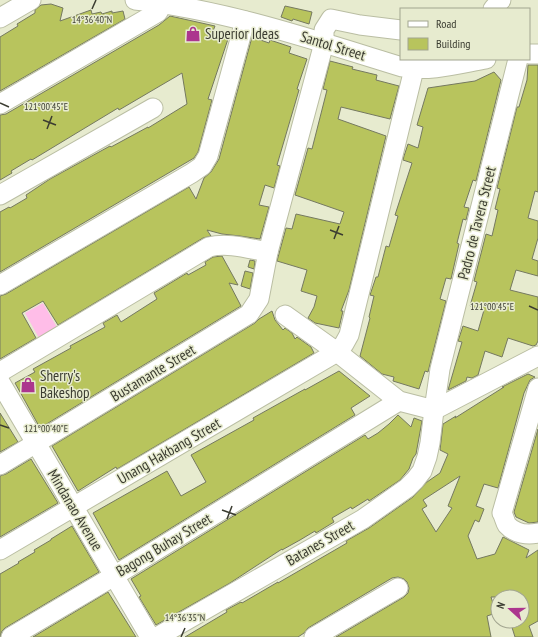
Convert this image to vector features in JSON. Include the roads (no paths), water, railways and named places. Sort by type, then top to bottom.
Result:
[{"type":"street","points":[[0,18],[31,0]]},
{"type":"street","name":"Santol Street","points":[[135,0],[222,7],[245,21],[324,42],[402,67],[425,70],[480,60]]},
{"type":"street","points":[[494,8],[501,0]]},
{"type":"street","points":[[0,104],[158,12],[162,3]]},
{"type":"street","points":[[0,372],[209,247],[226,245],[268,252],[324,42],[324,30],[331,19],[360,25],[400,30]]},
{"type":"street","points":[[0,285],[202,166],[208,156],[245,21]]},
{"type":"street","name":"Padro de Tavera Street","points":[[434,410],[440,369],[518,60]]},
{"type":"street","points":[[338,352],[349,335],[414,69]]},
{"type":"street","points":[[0,195],[152,108]]},
{"type":"street","name":"Bustamante Street","points":[[0,465],[249,314],[259,299],[268,252]]},
{"type":"street","points":[[285,315],[338,352],[399,401],[434,410],[538,356]]},
{"type":"street","name":"Unang Hakbang Street","points":[[0,550],[338,352]]},
{"type":"street","name":"Mindanao Avenue","points":[[0,382],[150,637]]},
{"type":"street","points":[[538,388],[502,513],[506,524],[514,530],[523,533],[538,533]]},
{"type":"street","name":"Bagong Buhay Street","points":[[11,637],[114,576],[399,401]]},
{"type":"street","name":"Batanes Street","points":[[157,637],[363,519],[407,488],[422,471],[427,457],[434,410]]},
{"type":"street","points":[[314,637],[398,588]]},
{"type":"place","name":"Superior Ideas","points":[[193,34]]},
{"type":"place","name":"Sherry's Bakeshop","points":[[28,385]]}]
